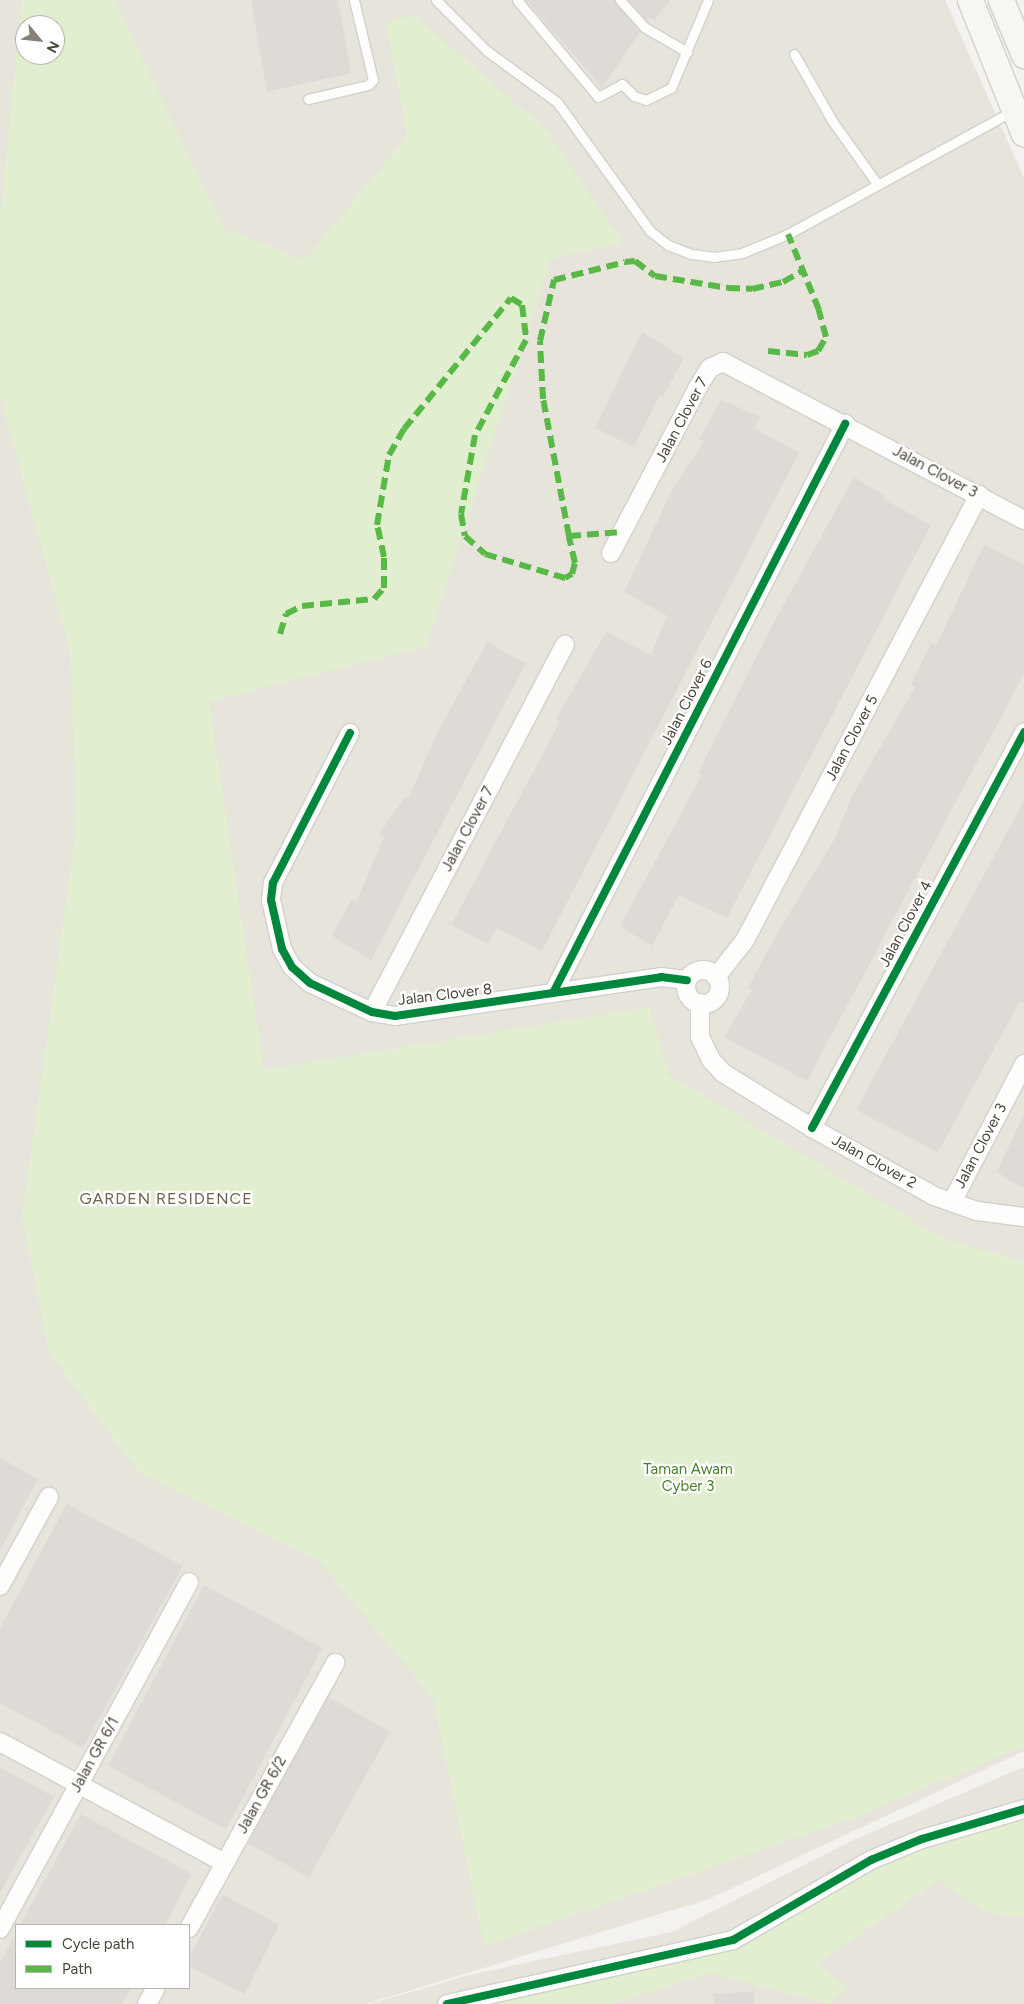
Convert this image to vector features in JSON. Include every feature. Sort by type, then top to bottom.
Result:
[{"type":"street","points":[[970,0],[1020,108],[1024,134]]},
{"type":"street","points":[[1001,0],[1024,55]]},
{"type":"street","name":"Jalan Clover 7","points":[[611,553],[710,368],[723,362],[738,368],[845,424]]},
{"type":"street","name":"Jalan Clover 3","points":[[845,424],[1024,520]]},
{"type":"street","name":"Jalan Clover 6","points":[[553,993],[845,424]]},
{"type":"street","name":"Jalan Clover 5","points":[[716,977],[744,940],[979,495]]},
{"type":"street","name":"Jalan Clover 7","points":[[372,1012],[565,645]]},
{"type":"street","name":"Jalan Clover 4","points":[[812,1128],[1024,732]]},
{"type":"street","name":"Jalan Clover 8","points":[[350,733],[278,867],[272,900],[282,949],[292,968],[310,983],[372,1012],[415,1016],[661,977],[687,980]]},
{"type":"street","points":[[704,970],[716,977],[718,993],[711,1001],[700,1003],[688,994],[687,980],[694,972],[704,970]]},
{"type":"street","name":"Jalan Clover 2","points":[[700,1003],[700,1037],[711,1060],[723,1073],[812,1128],[952,1202],[977,1211],[1024,1217]]},
{"type":"street","name":"Jalan Clover 3","points":[[952,1202],[1024,1064]]},
{"type":"street","points":[[0,1586],[49,1497]]},
{"type":"street","name":"Jalan GR 6/1","points":[[0,1929],[189,1582]]},
{"type":"street","name":"Jalan GR 6/2","points":[[190,1926],[335,1663]]},
{"type":"street","points":[[0,1742],[225,1863]]},
{"type":"street","points":[[447,2004],[733,1940],[871,1860],[922,1838],[1024,1809]]},
{"type":"street","points":[[147,2004],[155,1989]]},
{"type":"lane","points":[[308,99],[368,85],[373,80],[354,0]]},
{"type":"lane","points":[[436,0],[487,51],[557,102],[650,231],[668,245],[714,257],[742,253],[788,234],[1020,108]]},
{"type":"lane","points":[[517,0],[598,97],[622,84],[634,96],[646,100],[656,97],[671,88],[708,0]]},
{"type":"lane","points":[[620,0],[644,27],[687,52]]},
{"type":"lane","points":[[794,54],[833,122],[878,184]]},
{"type":"shaded area","name":"GARDEN RESIDENCE","points":[[0,0],[945,0],[1024,178],[1024,1751],[709,1899],[366,2004],[0,2004]]},
{"type":"shaded area","points":[[1024,1767],[1024,2004],[369,2004],[473,1974],[672,1932],[849,1842]]},
{"type":"green space","name":"Taman Awam Cyber 3","points":[[22,0],[114,0],[224,229],[305,260],[407,137],[386,22],[414,15],[545,129],[623,243],[551,259],[426,647],[209,702],[264,1070],[649,1007],[669,1075],[942,1238],[1024,1262],[1024,1746],[854,1818],[484,1946],[433,1698],[318,1560],[140,1474],[49,1353],[22,1216],[77,822],[70,652],[0,396],[0,216],[15,65],[65,65],[65,15],[20,15]]},
{"type":"green space","points":[[1024,1812],[1024,1917],[984,1912],[939,1880],[817,1964],[848,1988],[830,2004],[709,1973],[613,2004],[486,2004],[742,1944],[872,1867]]},
{"type":"building","points":[[251,0],[338,0],[351,73],[267,92]]},
{"type":"building","points":[[526,0],[614,0],[640,32],[602,88]]},
{"type":"building","points":[[628,0],[670,0],[654,21],[650,17],[647,21]]},
{"type":"building","points":[[642,332],[684,358],[663,397],[659,396],[634,447],[595,428]]},
{"type":"building","points":[[721,400],[761,417],[754,428],[799,453],[542,951],[497,928],[488,944],[451,925],[560,722],[556,719],[606,632],[651,655],[667,616],[624,592],[673,488],[704,441],[699,439]]},
{"type":"building","points":[[854,477],[885,496],[883,499],[931,525],[727,918],[679,895],[652,946],[620,926],[702,775],[698,773],[772,626]]},
{"type":"building","points":[[984,545],[1024,565],[1024,674],[807,1081],[724,1037],[752,990],[748,988],[776,935],[834,840],[852,796],[915,687],[911,685],[931,643],[936,646]]},
{"type":"building","points":[[487,642],[526,663],[371,960],[332,936],[351,900],[356,902],[384,837],[379,834],[405,797],[408,799],[437,734]]},
{"type":"building","points":[[1024,801],[1024,1003],[1020,1001],[938,1152],[856,1110]]},
{"type":"building","points":[[1024,1114],[1024,1189],[997,1172]]},
{"type":"building","points":[[0,1458],[38,1479],[0,1550]]},
{"type":"building","points":[[67,1504],[183,1566],[83,1748],[0,1703],[0,1628]]},
{"type":"building","points":[[204,1585],[322,1648],[226,1829],[108,1766]]},
{"type":"building","points":[[328,1697],[390,1731],[309,1877],[247,1843]]},
{"type":"building","points":[[0,1767],[54,1797],[0,1893]]},
{"type":"building","points":[[81,1814],[192,1874],[166,1924],[21,1924]]},
{"type":"building","points":[[223,1894],[279,1925],[245,1994],[190,1966],[190,1955]]},
{"type":"building","points":[[15,1935],[15,1989],[130,1989],[122,2004],[0,2004],[0,1963]]},
{"type":"building","points":[[755,1991],[754,2004],[714,2004],[713,1994]]},
{"type":"marked path","points":[[768,351],[807,355],[818,351],[826,337],[819,310],[788,234]]},
{"type":"marked path","points":[[569,536],[543,399],[540,341],[554,280],[635,261],[655,276],[728,288],[752,289],[783,282],[802,271]]},
{"type":"marked path","points":[[280,634],[286,614],[302,606],[374,599],[384,588],[384,557],[377,525],[389,455],[404,429],[511,298],[522,305],[526,340],[475,435],[461,514],[465,536],[485,554],[565,578],[572,574],[575,563],[569,536],[622,532]]},
{"type":"cycle path","points":[[553,993],[845,424]]},
{"type":"cycle path","points":[[812,1128],[1024,732]]},
{"type":"cycle path","points":[[350,733],[273,883],[271,900],[282,949],[292,967],[310,983],[372,1012],[395,1016],[661,977],[687,980]]},
{"type":"cycle path","points":[[447,2004],[733,1940],[871,1860],[922,1839],[1024,1809]]},
{"type":"district","name":"GARDEN RESIDENCE","points":[[166,1199]]}]
